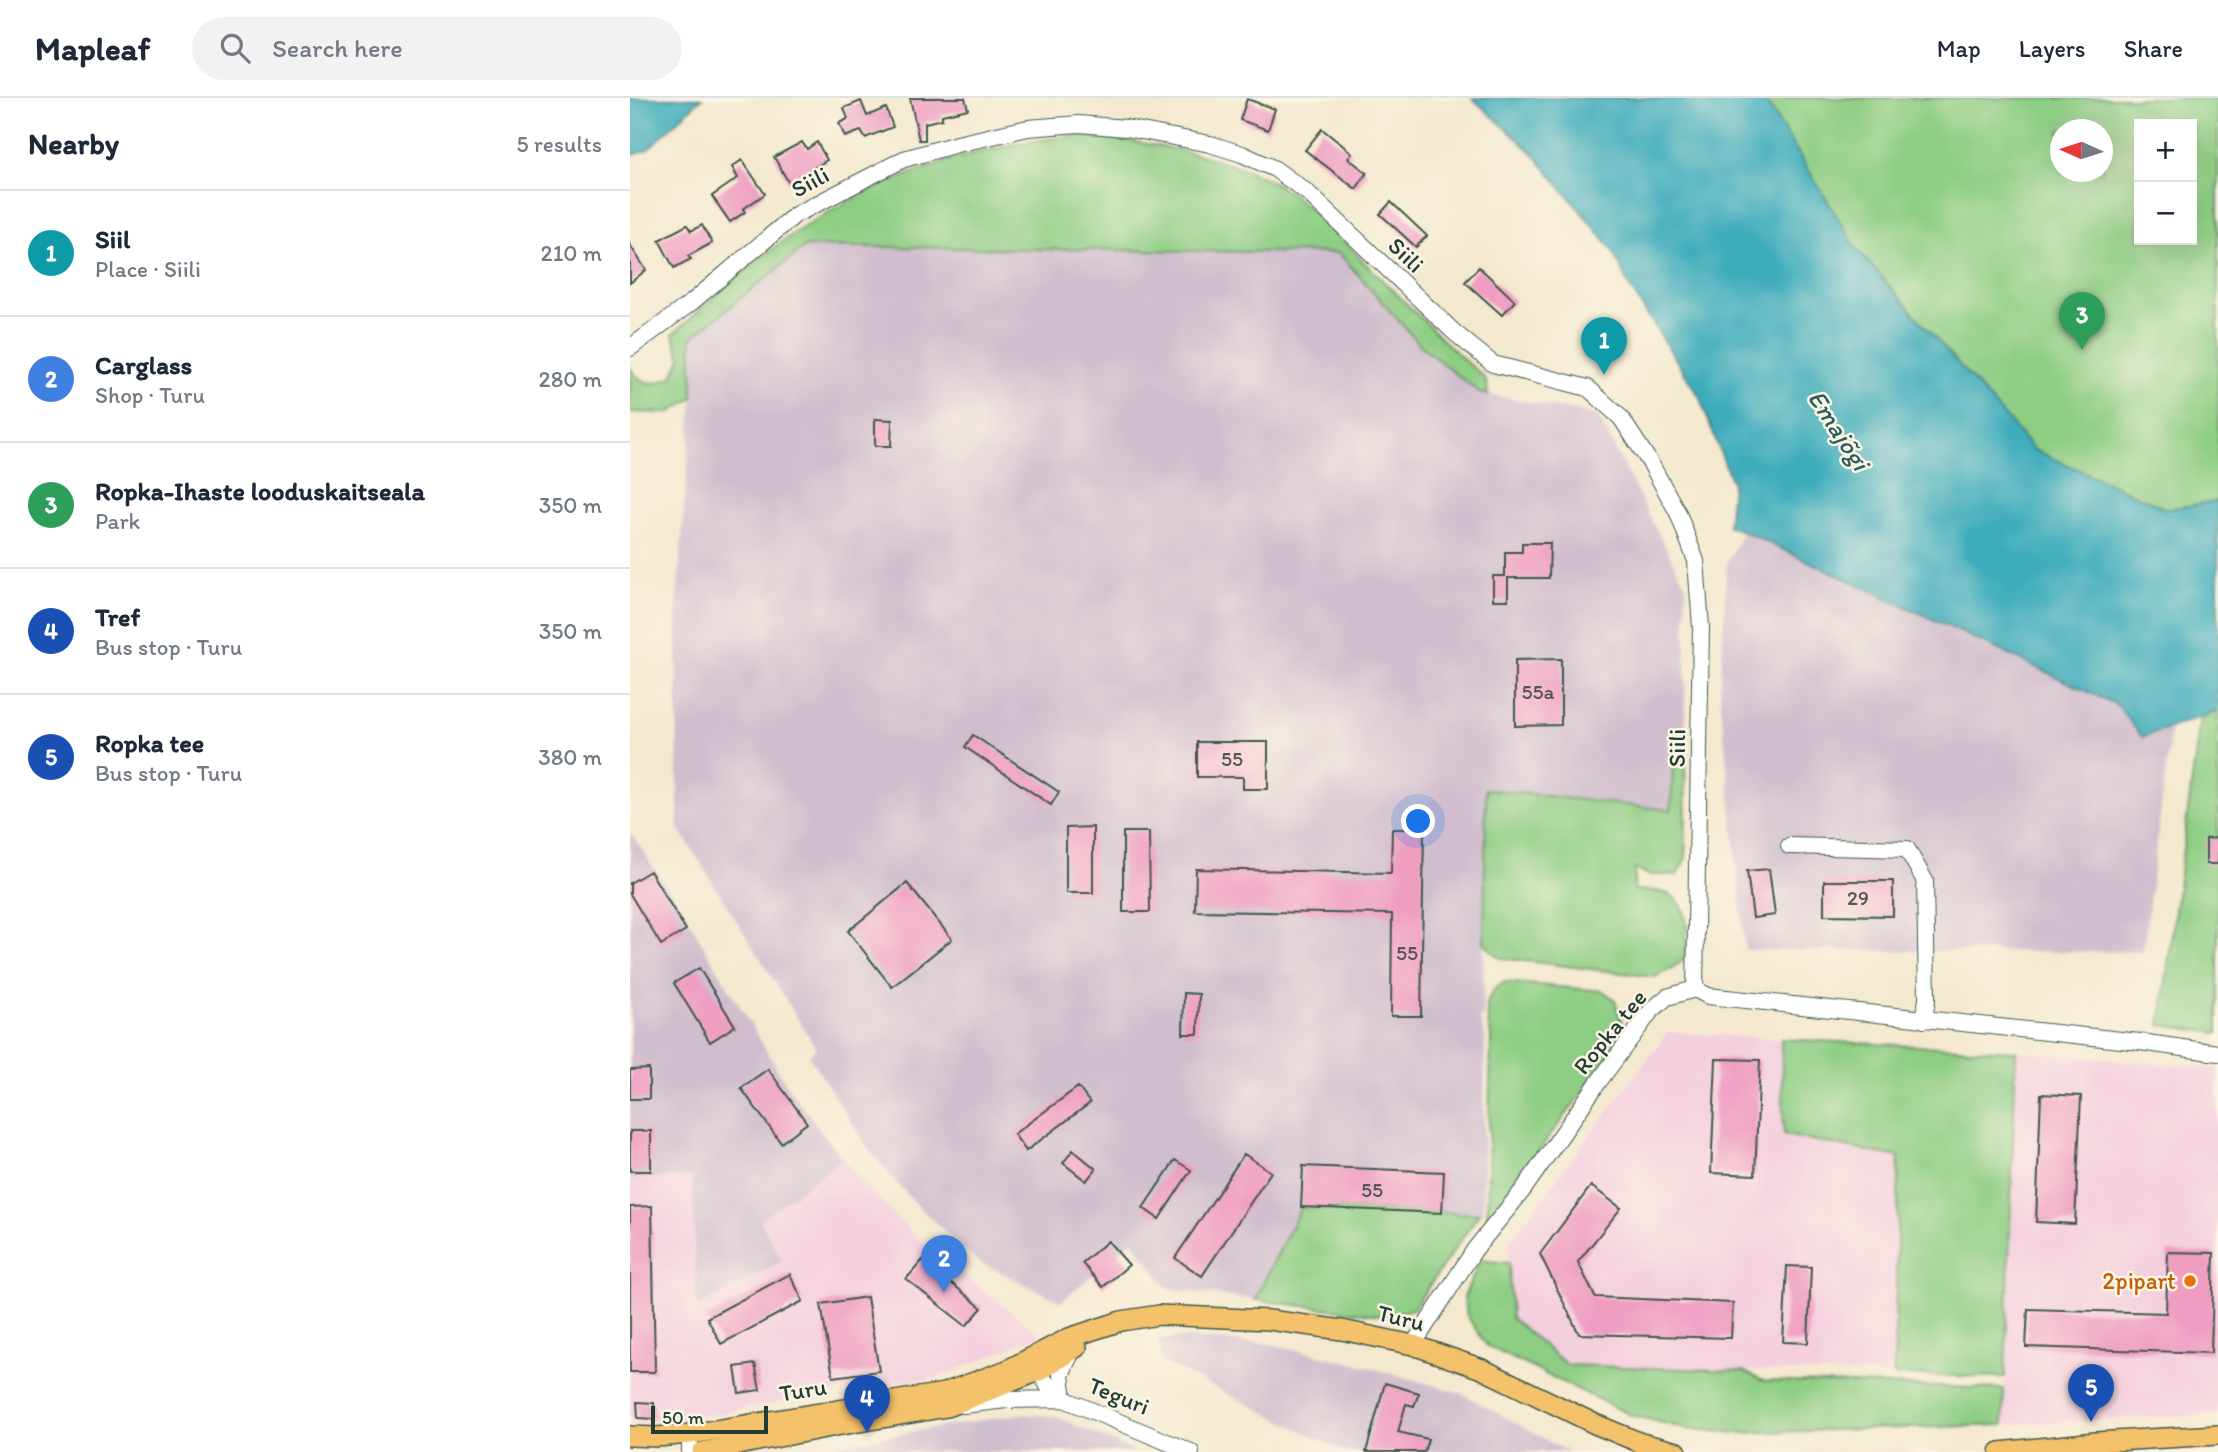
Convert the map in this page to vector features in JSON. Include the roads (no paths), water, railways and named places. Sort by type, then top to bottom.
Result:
[{"type":"main road","name":"Turu","points":[[630,1436],[657,1437],[690,1443],[944,1393],[1036,1365],[1069,1338],[1121,1321],[1158,1315],[1269,1320],[1329,1328],[1413,1345],[1482,1368],[1595,1424],[1641,1443],[1677,1452]]},
{"type":"main road","name":"Turu","points":[[702,1452],[947,1408],[1036,1365],[1072,1351],[1096,1331]]},
{"type":"main road","points":[[2000,1452],[2216,1434]]},
{"type":"street","name":"Siili","points":[[630,348],[692,303],[795,215],[904,159],[1028,128],[1079,124],[1126,128],[1210,144],[1242,154],[1275,169],[1308,193],[1455,333],[1493,364],[1588,388],[1621,418],[1678,513],[1696,561],[1701,627],[1695,989]]},
{"type":"street","points":[[1789,846],[1907,849],[1925,881],[1927,999],[1924,1020]]},
{"type":"street","points":[[1695,989],[1708,996],[2140,1042],[2218,1054]]},
{"type":"street","name":"Ropka tee","points":[[1413,1345],[1475,1249],[1523,1190],[1651,1011],[1667,997],[1695,989]]},
{"type":"street","points":[[947,1408],[1006,1400],[1064,1399],[1061,1375],[1072,1351]]},
{"type":"street","name":"Teguri","points":[[1036,1365],[1051,1391],[1064,1399],[1191,1452]]},
{"type":"water","points":[[630,98],[702,98],[647,150],[630,156]]},
{"type":"water","name":"Emajõgi","points":[[1472,98],[1764,98],[1857,249],[2034,450],[2167,509],[2218,501],[2218,711],[2142,737],[2117,705],[1728,526],[1732,483],[1699,396],[1629,286],[1612,249],[1533,153]]},
{"type":"place","name":"Ropka-Ihaste looduskaitseala","points":[[2082,350]]},
{"type":"place","name":"Siil","points":[[1604,375]]},
{"type":"place","name":"2pipart","points":[[2190,1281]]},
{"type":"place","name":"Carglass","points":[[944,1293]]},
{"type":"place","name":"Ropka tee","points":[[2091,1422]]},
{"type":"place","name":"Tref","points":[[867,1433]]}]
